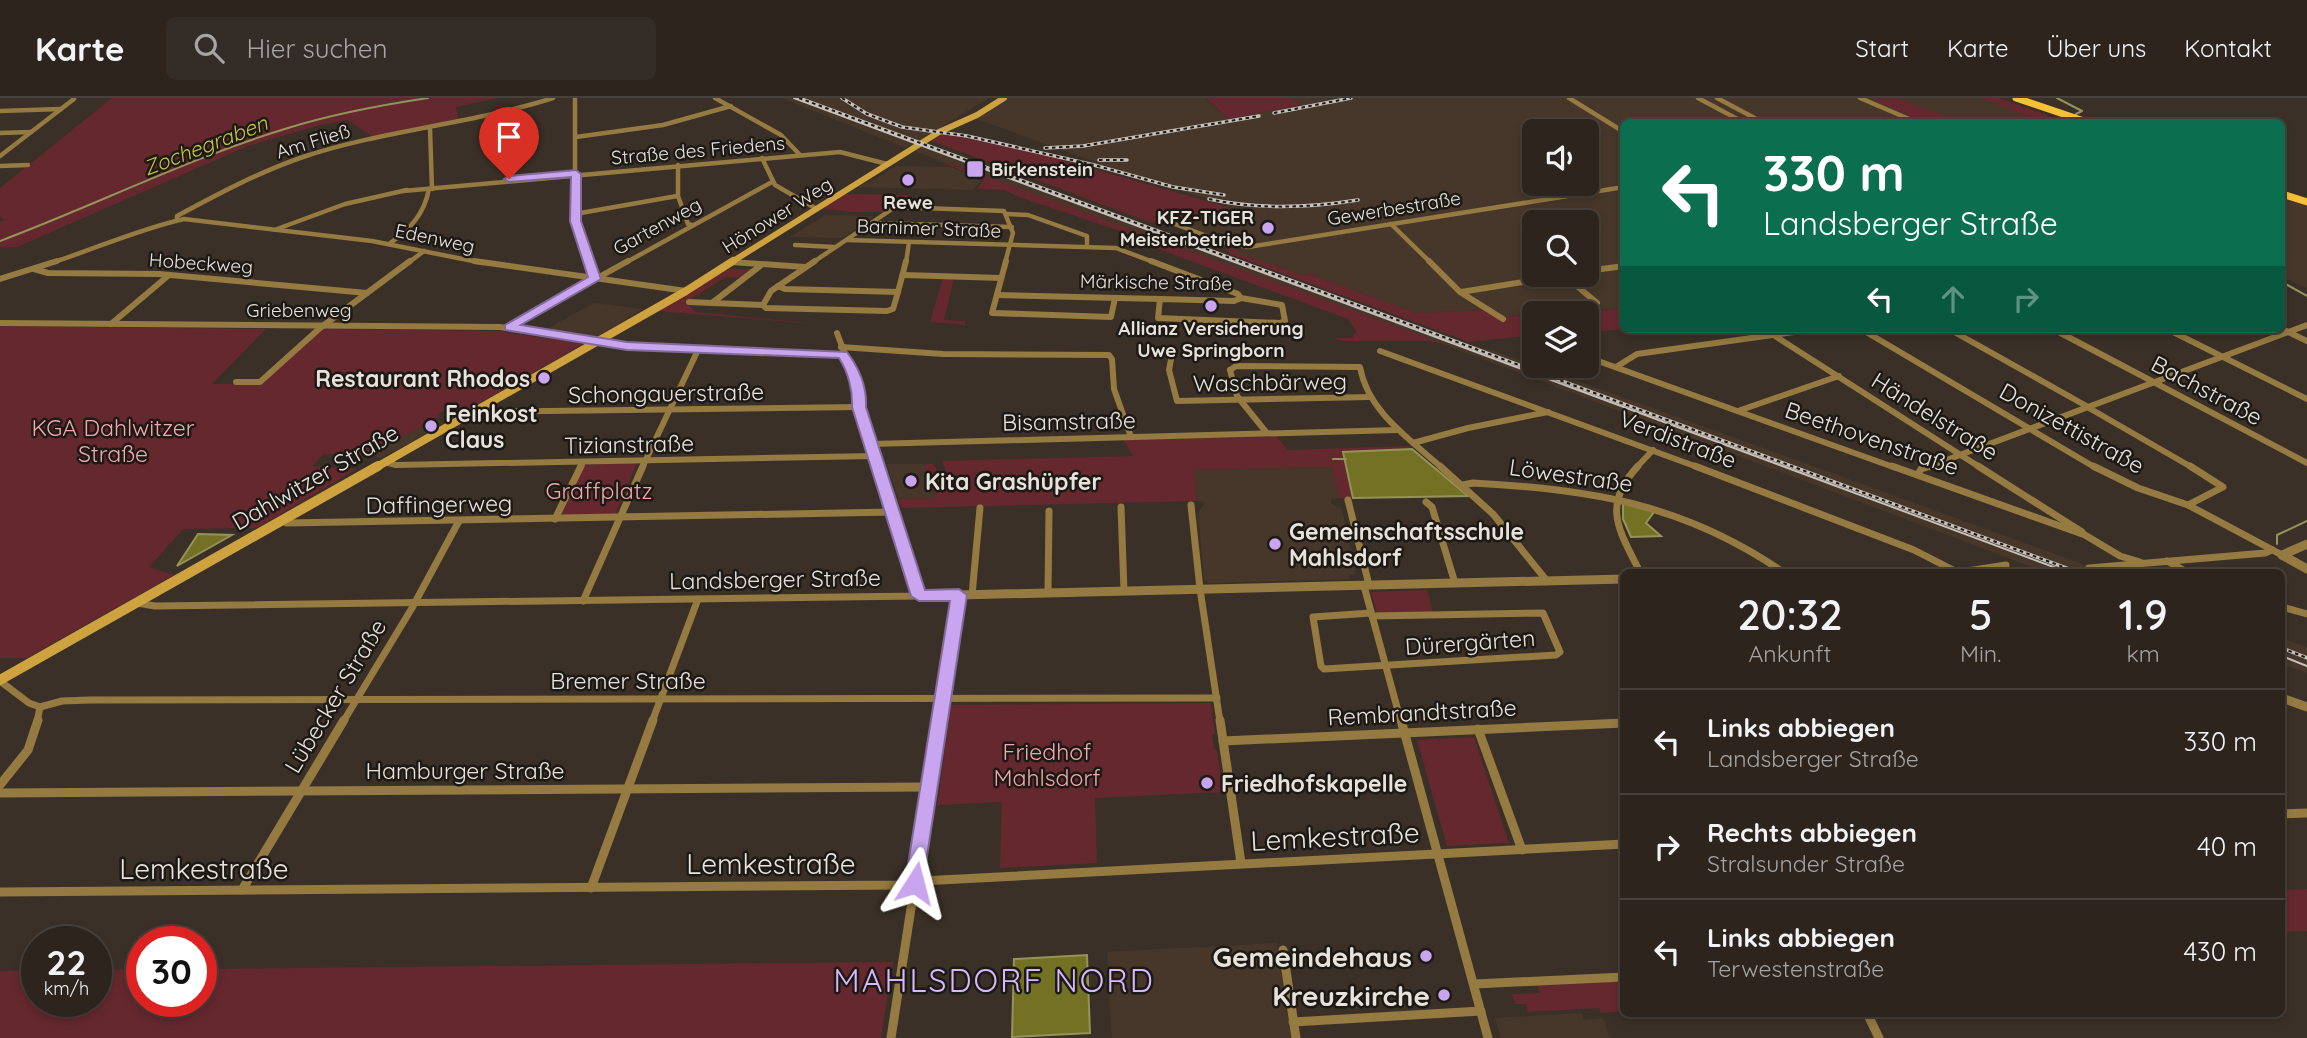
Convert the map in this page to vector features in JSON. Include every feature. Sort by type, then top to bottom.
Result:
[{"type":"main road","name":"Hönower Weg","points":[[651,310],[887,164],[1004,98]]},
{"type":"main road","points":[[2008,98],[2069,119]]},
{"type":"main road","points":[[2017,98],[2070,119]]},
{"type":"main road","points":[[2285,193],[2307,201]]},
{"type":"main road","name":"Dahlwitzer Straße","points":[[0,681],[651,310]]},
{"type":"street","name":"Am Fließ","points":[[0,279],[97,249],[177,219],[177,216],[281,164],[352,143],[482,118],[553,98]]},
{"type":"street","points":[[575,98],[575,214],[577,229],[595,279]]},
{"type":"street","points":[[715,98],[785,138],[800,155]]},
{"type":"street","points":[[1569,98],[1620,130]]},
{"type":"street","points":[[1698,98],[1737,119]]},
{"type":"street","points":[[1717,98],[1756,119]]},
{"type":"street","points":[[1860,98],[1909,119]]},
{"type":"street","points":[[0,156],[75,99]]},
{"type":"street","points":[[576,137],[663,125],[731,106]]},
{"type":"street","points":[[0,111],[62,109]]},
{"type":"street","points":[[2048,112],[2053,119]]},
{"type":"street","points":[[389,244],[419,219],[425,210],[431,188],[430,129]]},
{"type":"street","points":[[0,133],[32,131]]},
{"type":"street","name":"Straße des Friedens","points":[[277,229],[345,204],[403,191],[467,184],[843,152],[887,164]]},
{"type":"street","points":[[762,158],[772,183],[815,208]]},
{"type":"street","points":[[0,166],[28,165]]},
{"type":"street","points":[[678,165],[677,196],[684,216],[692,225]]},
{"type":"street","name":"Gartenweg","points":[[509,327],[772,183]]},
{"type":"street","name":"Gewerbestraße","points":[[1172,223],[1242,247],[1620,188]]},
{"type":"street","points":[[575,214],[677,196]]},
{"type":"street","points":[[763,305],[771,290],[895,207],[999,209],[1007,214],[1028,215],[1088,237],[1087,247]]},
{"type":"street","points":[[1007,214],[1012,227],[1010,245],[991,312],[1108,317],[1113,315],[1115,298]]},
{"type":"street","name":"Edenweg","points":[[177,219],[389,244],[482,263],[685,291]]},
{"type":"street","points":[[873,223],[1012,227]]},
{"type":"street","points":[[1391,225],[1460,292],[1503,319]]},
{"type":"street","name":"Barnimer Straße","points":[[846,240],[1010,245]]},
{"type":"street","points":[[689,302],[763,305],[766,308],[887,311],[893,309],[904,275],[909,242]]},
{"type":"street","name":"Märkische Straße","points":[[1010,245],[1122,248],[1238,294],[1241,299]]},
{"type":"street","points":[[795,246],[834,247]]},
{"type":"street","points":[[236,383],[260,382],[324,325],[425,251]]},
{"type":"street","points":[[729,263],[804,268]]},
{"type":"street","points":[[729,263],[804,268]]},
{"type":"street","points":[[712,303],[760,266]]},
{"type":"street","points":[[1599,269],[1620,266]]},
{"type":"street","name":"Hobeckweg","points":[[34,269],[48,273],[170,275],[367,293]]},
{"type":"street","points":[[111,324],[170,275]]},
{"type":"street","points":[[904,275],[1001,278]]},
{"type":"street","points":[[1460,292],[1522,282]]},
{"type":"street","points":[[778,286],[785,289],[898,292]]},
{"type":"street","points":[[1579,287],[1595,301]]},
{"type":"street","name":"Märkische Straße","points":[[997,295],[1241,299]]},
{"type":"street","points":[[1160,299],[1158,318],[1162,320],[1285,321],[1282,305],[1241,299]]},
{"type":"street","name":"Griebenweg","points":[[0,323],[509,327],[627,346],[843,355]]},
{"type":"street","points":[[1918,474],[1921,469],[2307,325]]},
{"type":"street","points":[[2285,330],[2307,341]]},
{"type":"street","points":[[837,333],[860,395],[859,407],[919,596]]},
{"type":"street","name":"Händelstraße","points":[[1771,333],[2071,522],[2085,535]]},
{"type":"street","points":[[1616,368],[1627,358],[1637,354],[1788,333]]},
{"type":"street","name":"Donizettistraße","points":[[1868,333],[2120,481],[2188,505],[2307,569]]},
{"type":"street","points":[[1956,333],[2222,484],[2223,487],[2219,491],[2188,505]]},
{"type":"street","name":"Bachstraße","points":[[2061,333],[2307,463]]},
{"type":"street","points":[[2175,333],[2307,399]]},
{"type":"street","points":[[841,347],[943,354],[1109,355],[1112,359],[1112,383],[1116,403],[1130,437]]},
{"type":"street","points":[[583,600],[698,349]]},
{"type":"street","name":"Verdistraße","points":[[1380,351],[1653,450],[1902,545],[1952,569]]},
{"type":"street","name":"Waschbärweg","points":[[1172,354],[1169,360],[1170,370],[1177,401],[1371,398]]},
{"type":"street","name":"Beethovenstraße","points":[[1599,362],[2085,535],[2120,556],[2140,562]]},
{"type":"street","points":[[1266,432],[1242,400],[1230,375],[1232,366],[1360,367],[1363,383],[1377,410],[1463,485],[1510,532],[1548,581]]},
{"type":"street","points":[[1738,411],[1839,376]]},
{"type":"street","name":"Schongauerstraße","points":[[473,412],[859,407]]},
{"type":"street","points":[[1413,443],[1468,428],[1548,412]]},
{"type":"street","name":"Bisamstraße","points":[[872,443],[1398,430]]},
{"type":"street","points":[[1639,569],[1619,523],[1616,498],[1653,450]]},
{"type":"street","name":"Tizianstraße","points":[[384,462],[396,465],[583,463],[875,456]]},
{"type":"street","points":[[555,519],[583,463]]},
{"type":"street","name":"Löwestraße","points":[[1463,485],[1473,483],[1536,487],[1616,498],[1654,508],[1717,534],[1778,569]]},
{"type":"street","points":[[1348,500],[1384,667],[1439,854],[1488,1038]]},
{"type":"street","points":[[1426,502],[1432,507],[1455,583]]},
{"type":"street","points":[[1191,505],[1200,589],[1241,863]]},
{"type":"street","points":[[1121,507],[1124,591]]},
{"type":"street","points":[[972,595],[980,508]]},
{"type":"street","points":[[1048,593],[1049,510]]},
{"type":"street","name":"Daffingerweg","points":[[281,520],[286,523],[459,521],[893,512]]},
{"type":"street","name":"Lübecker Straße","points":[[242,890],[414,602],[459,521]]},
{"type":"street","points":[[2282,555],[2307,544]]},
{"type":"street","points":[[2089,568],[2265,553],[2272,550]]},
{"type":"street","points":[[2167,561],[2182,569]]},
{"type":"street","points":[[1979,569],[2006,565]]},
{"type":"street","name":"Landsberger Straße","points":[[137,603],[155,607],[919,596],[1620,579]]},
{"type":"street","points":[[891,1038],[959,595]]},
{"type":"street","points":[[591,888],[698,599]]},
{"type":"street","points":[[2285,608],[2307,614]]},
{"type":"street","name":"Dürergärten","points":[[1372,614],[1543,614],[1560,652],[1556,655],[1384,667],[1329,670],[1321,666],[1313,617],[1372,614]]},
{"type":"street","points":[[0,681],[29,703],[40,707],[36,731],[28,750],[0,785]]},
{"type":"street","name":"Bremer Straße","points":[[40,707],[48,703],[77,702],[1217,698]]},
{"type":"street","points":[[2285,699],[2307,708]]},
{"type":"street","name":"Rembrandtstraße","points":[[1223,741],[1620,723]]},
{"type":"street","points":[[1478,729],[1522,850]]},
{"type":"street","name":"Hamburger Straße","points":[[0,793],[930,787]]},
{"type":"street","points":[[2285,814],[2307,813]]},
{"type":"street","name":"Lemkestraße","points":[[0,892],[896,886],[1241,863],[1620,844]]},
{"type":"street","points":[[1283,950],[1296,1038]]},
{"type":"street","points":[[1475,985],[1620,977]]},
{"type":"street","points":[[1293,1022],[1481,1011]]},
{"type":"street","points":[[1869,1017],[1879,1038]]},
{"type":"shaded area","points":[[782,98],[989,98],[918,141],[1464,343],[1522,361],[1522,374],[985,179],[915,151],[916,148],[910,145],[905,148]]},
{"type":"shaded area","points":[[1008,98],[1205,98],[1228,119],[1299,105],[1291,98],[1978,98],[2038,119],[1620,119],[1620,308],[1599,310],[1599,301],[1522,301],[1522,315],[1499,317],[1488,310],[1416,313],[1310,274],[1302,275],[1234,252],[1244,247],[1185,225],[1179,218],[1232,207],[1121,171],[974,118]]},
{"type":"shaded area","points":[[896,166],[951,167],[982,179],[973,190],[856,187],[872,181]]},
{"type":"shaded area","points":[[2285,198],[2307,206],[2307,288],[2285,278]]},
{"type":"shaded area","points":[[825,215],[873,217],[842,238],[790,237]]},
{"type":"shaded area","points":[[594,303],[643,309],[594,338],[543,331]]},
{"type":"shaded area","points":[[1533,378],[1569,378],[2096,569],[2037,569]]},
{"type":"shaded area","points":[[435,419],[444,423],[380,459],[371,454]]},
{"type":"shaded area","points":[[1412,449],[1468,496],[1353,498],[1343,452]]},
{"type":"shaded area","name":"Kita Grashüpfer","points":[[887,464],[924,464],[936,498],[898,499]]},
{"type":"shaded area","name":"Gemeinschaftsschule Mahlsdorf","points":[[1332,467],[1339,498],[1331,499],[1331,503],[1342,510],[1356,574],[1349,575],[1350,579],[1210,583],[1204,579],[1198,514],[1205,502],[1197,501],[1194,470]]},
{"type":"shaded area","points":[[1623,503],[1654,512],[1646,523],[1661,536],[1631,537],[1623,519]]},
{"type":"shaded area","points":[[198,534],[232,535],[177,566]]},
{"type":"shaded area","points":[[2285,639],[2307,647],[2307,673],[2285,665]]},
{"type":"shaded area","points":[[1277,943],[1291,1038],[1112,1038],[1107,952]]},
{"type":"shaded area","points":[[1087,955],[1090,1033],[1012,1037],[1014,959]]},
{"type":"shaded area","points":[[1582,1013],[1584,1020],[1603,1018],[1610,1038],[1501,1038],[1495,1018]]},
{"type":"green space","points":[[112,98],[498,98],[456,107],[459,123],[374,138],[348,120],[320,125],[248,146],[17,247],[0,247],[0,222],[5,220],[0,216],[0,188]]},
{"type":"green space","points":[[1206,98],[1291,98],[1300,105],[1228,119]]},
{"type":"green space","points":[[1895,98],[1953,119],[1917,119],[1871,99]]},
{"type":"green space","points":[[1978,98],[1999,98],[2047,115],[2050,119],[2036,119]]},
{"type":"green space","points":[[943,133],[1052,157],[1231,208],[1152,223],[932,141]]},
{"type":"green space","points":[[944,163],[1447,345],[1429,341],[1341,341],[1334,338],[1352,338],[1356,331],[1348,319],[1150,246],[1153,244],[1144,239],[1005,190],[977,189],[984,179]]},
{"type":"green space","points":[[845,194],[910,195],[885,212],[818,208]]},
{"type":"green space","points":[[1223,245],[1239,250],[1235,252],[1302,275],[1310,274],[1416,313],[1488,310],[1499,317],[1522,316],[1522,336],[1469,342],[1230,254]]},
{"type":"green space","points":[[729,269],[755,269],[745,278],[726,277],[686,302],[695,312],[840,326],[657,311]]},
{"type":"green space","points":[[943,278],[954,278],[944,320],[965,321],[965,325],[930,322]]},
{"type":"green space","points":[[1620,308],[1620,330],[1599,331],[1599,311]]},
{"type":"green space","name":"KGA Dahlwitzer Straße","points":[[0,326],[266,329],[212,384],[262,384],[320,329],[499,331],[583,344],[466,411],[443,411],[437,415],[441,416],[371,454],[324,454],[312,466],[357,469],[257,528],[183,529],[149,567],[174,575],[27,658],[0,658]]},
{"type":"green space","points":[[1275,435],[1288,450],[1409,446],[1412,449],[1343,453],[1353,498],[1339,498],[1332,467],[1194,470],[1197,501],[901,508],[898,499],[936,498],[924,464],[934,464],[939,476],[947,474],[942,461],[1133,456],[1124,440]]},
{"type":"green space","name":"Graffplatz","points":[[637,463],[615,515],[560,515],[584,465]]},
{"type":"green space","points":[[1427,590],[1433,613],[1378,615],[1371,592]]},
{"type":"green space","name":"Friedhof Mahlsdorf","points":[[1211,703],[1215,734],[1212,735],[1223,792],[1095,798],[1097,863],[1000,868],[1002,802],[937,805],[951,705]]},
{"type":"green space","points":[[1474,737],[1509,843],[1447,846],[1417,740]]},
{"type":"green space","points":[[2307,889],[2307,931],[2285,932],[2285,890]]},
{"type":"green space","points":[[893,962],[881,1038],[0,1038],[0,971],[21,970],[21,1017],[112,1017],[112,970],[126,969],[126,1017],[217,1017],[217,969]]},
{"type":"green space","points":[[1620,981],[1620,1011],[1601,1013],[1599,1008],[1528,1012],[1526,1004],[1515,1004],[1512,994],[1540,993],[1538,986]]},
{"type":"waterway","name":"Zochegraben","points":[[0,241],[251,140],[340,114],[428,98]]},
{"type":"waterway","points":[[2057,98],[2082,111],[2076,114]]},
{"type":"waterway","points":[[2285,284],[2307,296]]},
{"type":"waterway","points":[[1333,459],[1346,459]]},
{"type":"waterway","points":[[2277,544],[2277,535],[2307,521]]},
{"type":"tram line","points":[[794,98],[2059,569]]},
{"type":"tram line","points":[[2285,657],[2307,666]]},
{"type":"railway","points":[[799,98],[2069,569]]},
{"type":"railway","points":[[842,98],[867,114],[902,127],[967,136],[1094,165],[1173,187],[1224,195]]},
{"type":"railway","points":[[1274,113],[1351,98]]},
{"type":"railway","points":[[1045,148],[1083,146],[1259,116]]},
{"type":"railway","points":[[1099,160],[1127,160]]},
{"type":"railway","points":[[1209,199],[1283,207],[1358,200]]},
{"type":"railway","points":[[2285,649],[2307,658]]},
{"type":"place","name":"Birkenstein","points":[[975,169]]},
{"type":"place","name":"Rewe","points":[[908,180]]},
{"type":"place","name":"KFZ-TIGER Meisterbetrieb","points":[[1268,228]]},
{"type":"place","name":"Allianz Versicherung Uwe Springborn","points":[[1211,306]]},
{"type":"place","name":"Restaurant Rhodos","points":[[544,378]]},
{"type":"place","name":"Feinkost Claus","points":[[431,426]]},
{"type":"place","name":"Kita Grashüpfer","points":[[911,481]]},
{"type":"place","name":"Gemeinschaftsschule Mahlsdorf","points":[[1275,544]]},
{"type":"place","name":"Friedhofskapelle","points":[[1207,783]]},
{"type":"place","name":"Gemeindehaus","points":[[1426,956]]},
{"type":"place","name":"Kreuzkirche","points":[[1444,995]]},
{"type":"district","name":"MAHLSDORF NORD","points":[[994,980]]},
{"type":"route","points":[[509,179],[576,174],[577,229],[595,279],[509,327],[627,346],[843,355],[849,363],[860,395],[859,407],[919,589],[919,596],[959,595],[915,883]]}]
